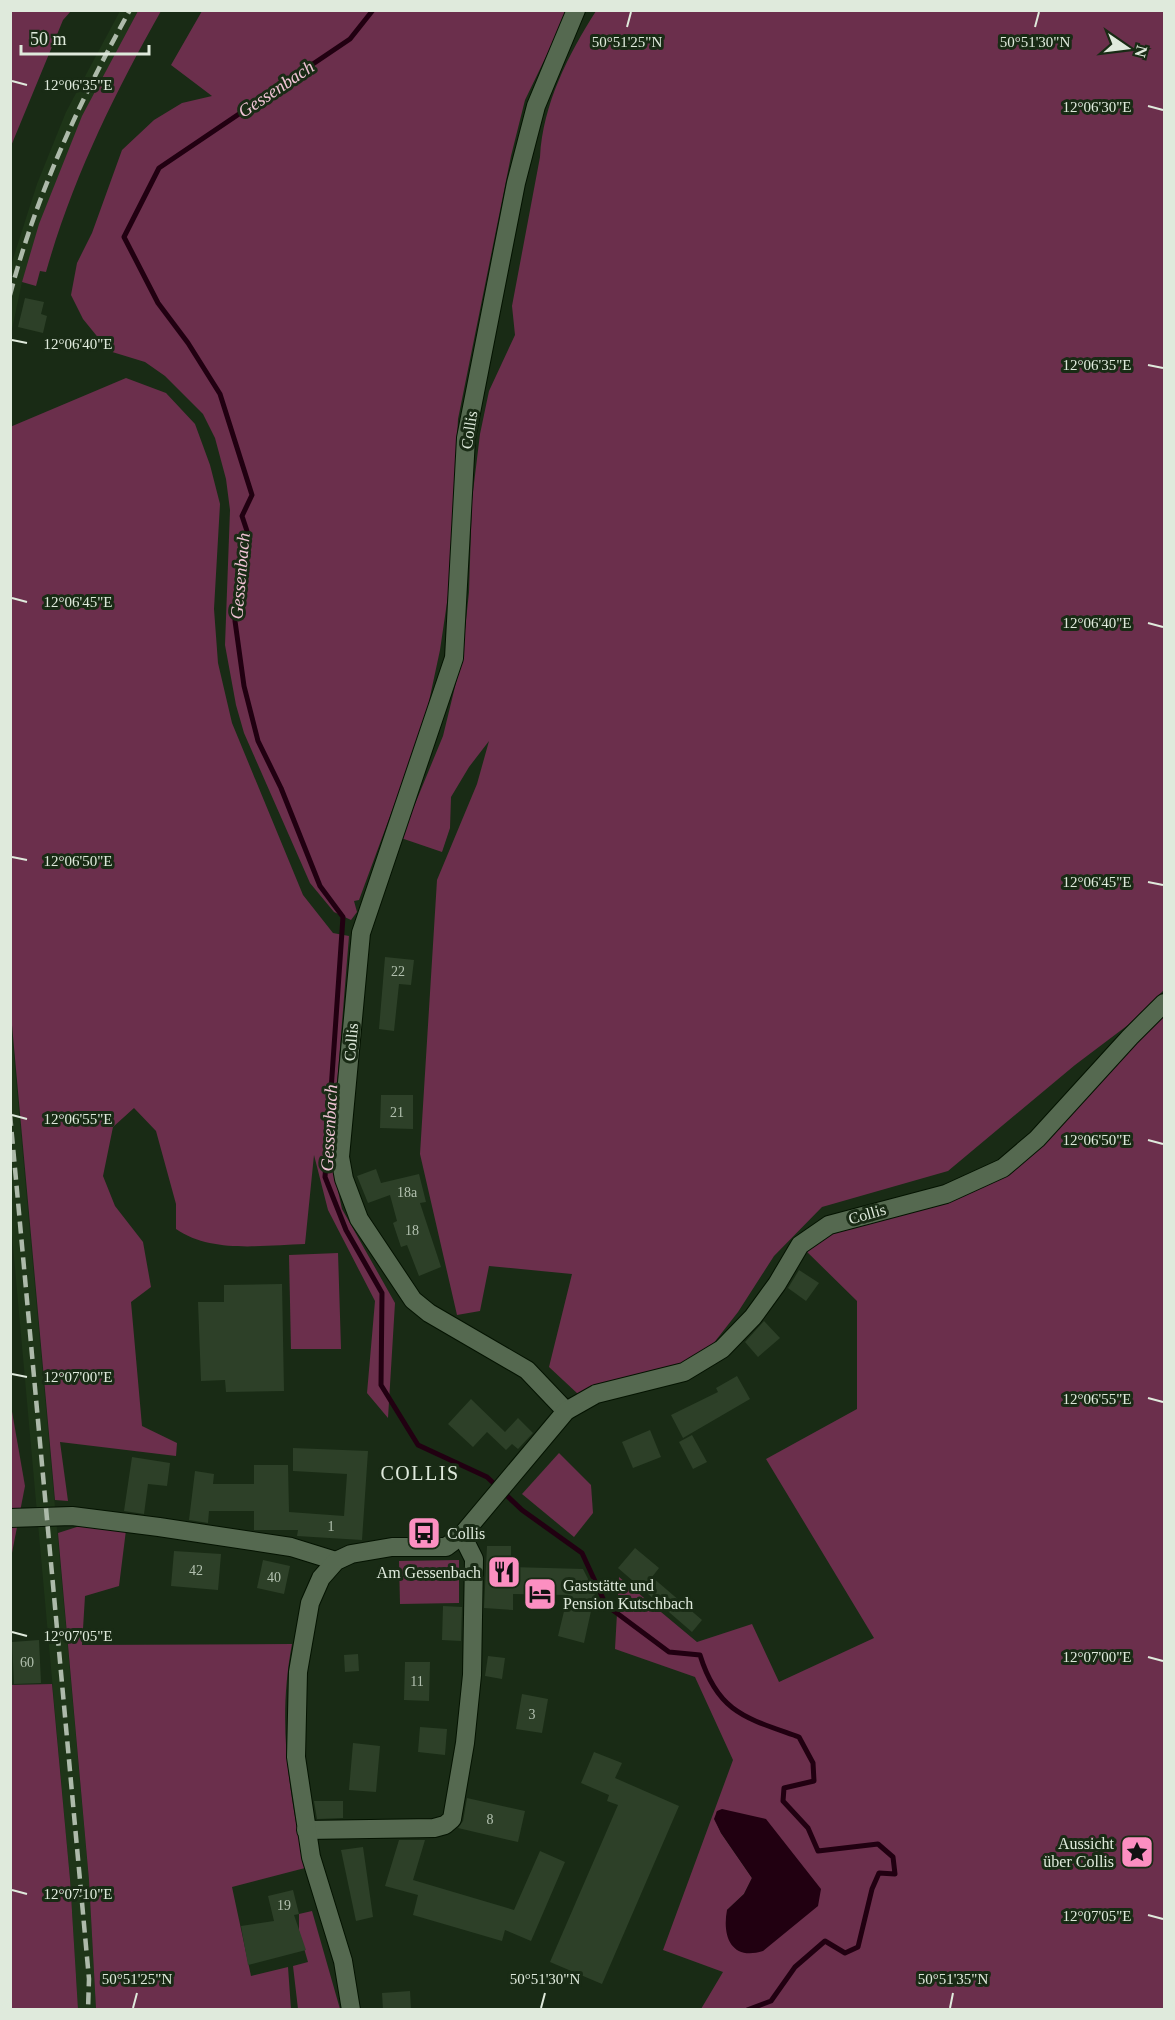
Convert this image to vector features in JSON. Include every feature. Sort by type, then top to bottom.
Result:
[{"type":"street","name":"Collis","points":[[566,1411],[527,1370],[429,1313],[413,1300],[358,1219],[344,1179],[340,1157],[361,933],[454,658],[466,438],[516,183],[533,117],[576,10]]},
{"type":"street","name":"Collis","points":[[336,1562],[351,1554],[392,1547],[446,1547],[462,1535],[488,1506],[566,1411],[597,1394],[684,1372],[722,1349],[757,1311],[800,1245],[829,1225],[946,1194],[1003,1168],[1037,1139],[1164,1003]]},
{"type":"street","points":[[10,1518],[72,1516],[159,1527],[291,1547],[336,1562],[321,1578],[310,1603],[298,1672],[296,1757],[311,1857],[343,1961],[351,2010]]},
{"type":"street","points":[[306,1830],[434,1828],[445,1825],[452,1819],[465,1743],[472,1675],[474,1559],[462,1535]]},
{"type":"shaded area","points":[[11,10],[71,11],[63,20],[11,146]]},
{"type":"shaded area","points":[[120,11],[138,11],[83,116],[22,282],[11,334],[11,265],[37,184],[66,112]]},
{"type":"shaded area","points":[[138,11],[161,11],[111,106],[81,171],[46,272],[40,271],[36,286],[22,282],[39,224],[82,116]]},
{"type":"shaded area","points":[[202,11],[568,11],[525,100],[511,156],[458,419],[449,589],[440,650],[428,706],[413,754],[359,900],[354,901],[357,912],[351,920],[334,912],[310,883],[244,733],[236,705],[225,645],[230,510],[226,479],[215,438],[203,414],[165,376],[145,362],[109,351],[83,319],[71,295],[77,263],[92,233],[122,150],[154,120],[182,103],[212,96],[171,65]]},
{"type":"shaded area","points":[[596,11],[1164,11],[1164,990],[1128,1025],[1075,1065],[948,1171],[822,1207],[774,1256],[738,1312],[713,1344],[680,1366],[578,1394],[549,1367],[572,1274],[489,1266],[480,1311],[457,1315],[420,1154],[437,880],[477,784],[489,741],[469,767],[451,797],[450,828],[442,852],[401,838],[443,736],[462,658],[469,592],[472,500],[480,434],[489,391],[515,335],[512,306],[546,118],[567,63]]},
{"type":"shaded area","points":[[126,378],[166,393],[195,424],[210,465],[220,504],[214,609],[218,663],[232,723],[303,895],[333,933],[349,936],[331,1159],[342,1209],[395,1303],[388,1418],[367,1393],[375,1301],[328,1210],[314,1155],[305,1244],[239,1246],[206,1242],[176,1229],[176,1204],[156,1131],[134,1108],[113,1127],[103,1176],[115,1206],[143,1242],[151,1287],[131,1302],[142,1426],[177,1443],[176,1456],[60,1442],[68,1501],[55,1500],[11,1014],[10,427]]},
{"type":"shaded area","points":[[1164,1003],[1164,2009],[701,2009],[723,1972],[663,1950],[733,1760],[695,1677],[615,1649],[619,1577],[697,1642],[752,1624],[779,1682],[874,1638],[766,1459],[857,1409],[857,1301],[800,1245],[1003,1168]],"holes":[[[717,1811],[818,1906],[727,1910],[744,1894],[752,1878],[721,1833],[715,1819]]]},
{"type":"shaded area","points":[[10,1014],[89,1880],[96,2009],[78,2009],[70,1879],[11,1224]]},
{"type":"shaded area","points":[[338,1253],[341,1349],[291,1349],[289,1255]]},
{"type":"shaded area","points":[[10,1400],[25,1486],[11,1558],[10,1558]]},
{"type":"shaded area","points":[[559,1453],[591,1485],[593,1513],[574,1537],[522,1494]]},
{"type":"shaded area","points":[[86,1524],[126,1530],[119,1586],[85,1596],[82,1645],[292,1644],[285,1702],[285,1729],[290,1784],[305,1868],[232,1887],[251,1976],[288,1967],[291,2009],[96,2009],[89,1880],[58,1533]]},
{"type":"shaded area","points":[[459,1560],[459,1603],[400,1604],[399,1561]]},
{"type":"shaded area","points":[[52,1684],[70,1879],[78,2009],[11,2009],[11,1685]]},
{"type":"shaded area","points":[[722,1809],[766,1819],[821,1889],[818,1906],[763,1951],[743,1952],[731,1944],[728,1937],[727,1910],[744,1894],[752,1878],[714,1819],[717,1811]]},
{"type":"shaded area","points":[[312,1911],[340,2009],[298,2009],[293,1966],[308,1962],[299,1931],[299,1914]]},
{"type":"building","points":[[25,298],[44,302],[41,314],[47,316],[43,333],[18,327]]},
{"type":"building","points":[[385,957],[414,960],[411,985],[399,984],[394,1031],[379,1029]]},
{"type":"building","points":[[381,1095],[413,1095],[413,1129],[380,1128]]},
{"type":"building","points":[[376,1169],[381,1183],[419,1174],[426,1202],[420,1203],[441,1267],[419,1276],[407,1245],[401,1247],[393,1223],[397,1221],[390,1195],[368,1203],[357,1176]]},
{"type":"building","points":[[799,1270],[819,1283],[806,1301],[788,1288]]},
{"type":"building","points":[[282,1284],[284,1391],[226,1392],[225,1380],[201,1381],[198,1302],[224,1302],[224,1285]]},
{"type":"building","points":[[764,1321],[780,1338],[758,1357],[745,1342]]},
{"type":"building","points":[[737,1376],[750,1399],[683,1438],[671,1415],[718,1392],[716,1388]]},
{"type":"building","points":[[471,1399],[505,1432],[518,1418],[533,1433],[518,1449],[512,1444],[506,1450],[487,1432],[473,1447],[448,1424]]},
{"type":"building","points":[[650,1430],[661,1457],[633,1468],[622,1442]]},
{"type":"building","points":[[692,1435],[707,1462],[693,1469],[679,1442]]},
{"type":"building","points":[[293,1448],[368,1451],[362,1540],[297,1536],[298,1530],[254,1530],[254,1511],[209,1511],[208,1523],[189,1520],[195,1471],[214,1474],[213,1484],[254,1484],[254,1465],[288,1465],[289,1512],[344,1516],[347,1474],[293,1471]]},
{"type":"building","points":[[132,1457],[170,1463],[167,1486],[148,1484],[144,1514],[124,1511]]},
{"type":"building","name":"Gaststätte und Pension Kutschbach","points":[[487,1546],[511,1546],[511,1567],[583,1569],[595,1593],[584,1643],[558,1636],[568,1595],[513,1594],[513,1610],[484,1608]]},
{"type":"building","points":[[635,1548],[659,1568],[652,1577],[702,1620],[692,1632],[618,1568]]},
{"type":"building","points":[[174,1551],[221,1554],[218,1590],[171,1586]]},
{"type":"building","points":[[263,1560],[290,1566],[284,1594],[257,1588]]},
{"type":"building","points":[[443,1606],[462,1607],[461,1641],[442,1640]]},
{"type":"building","points":[[39,1640],[41,1683],[14,1684],[12,1642]]},
{"type":"building","points":[[358,1654],[359,1671],[345,1672],[344,1655]]},
{"type":"building","points":[[488,1656],[505,1658],[502,1679],[485,1676]]},
{"type":"building","points":[[405,1662],[430,1662],[429,1701],[404,1700]]},
{"type":"building","points":[[522,1694],[548,1699],[542,1733],[516,1729]]},
{"type":"building","points":[[420,1727],[447,1729],[445,1755],[418,1752]]},
{"type":"building","points":[[353,1743],[380,1746],[376,1792],[349,1790]]},
{"type":"building","points":[[594,1752],[622,1763],[615,1778],[679,1806],[602,1984],[550,1962],[618,1805],[607,1801],[609,1795],[581,1783]]},
{"type":"building","points":[[467,1798],[525,1811],[518,1842],[458,1828],[463,1821]]},
{"type":"building","points":[[314,1801],[343,1801],[343,1818],[317,1819]]},
{"type":"building","points":[[399,1840],[425,1840],[413,1880],[514,1910],[540,1851],[565,1862],[531,1941],[505,1930],[502,1941],[413,1915],[418,1895],[385,1886]]},
{"type":"building","points":[[363,1847],[373,1917],[356,1921],[341,1850]]},
{"type":"building","points":[[293,1890],[299,1914],[294,1915],[306,1950],[248,1965],[241,1926],[274,1921],[268,1896]]},
{"type":"building","points":[[410,1991],[411,2010],[383,2010],[382,1993]]},
{"type":"waterway","name":"Gessenbach","points":[[373,10],[350,39],[159,168],[124,237],[158,303],[188,343],[220,394],[252,495],[242,516],[247,531],[241,559],[235,621],[244,686],[258,741],[281,788],[320,886],[343,917],[325,1177],[346,1230],[382,1293],[381,1385],[418,1445],[487,1477],[522,1510],[582,1553],[606,1605],[669,1652],[700,1655],[716,1690],[736,1711],[799,1737],[813,1763],[814,1781],[784,1788],[783,1801],[808,1828],[818,1851],[878,1844],[893,1857],[895,1874],[879,1873],[872,1889],[858,1947],[845,1953],[825,1941],[795,1967],[771,2001],[747,2010]]},
{"type":"railway","points":[[10,295],[33,221],[61,149],[94,78],[130,10]]},
{"type":"railway","points":[[10,1114],[89,1979],[88,2010]]},
{"type":"place","name":"Collis","points":[[424,1533]]},
{"type":"place","name":"Am Gessenbach","points":[[504,1572]]},
{"type":"place","name":"Gaststätte und Pension Kutschbach","points":[[540,1594]]},
{"type":"place","name":"Aussicht über Collis","points":[[1137,1852]]},
{"type":"district","name":"COLLIS","points":[[420,1473]]}]
